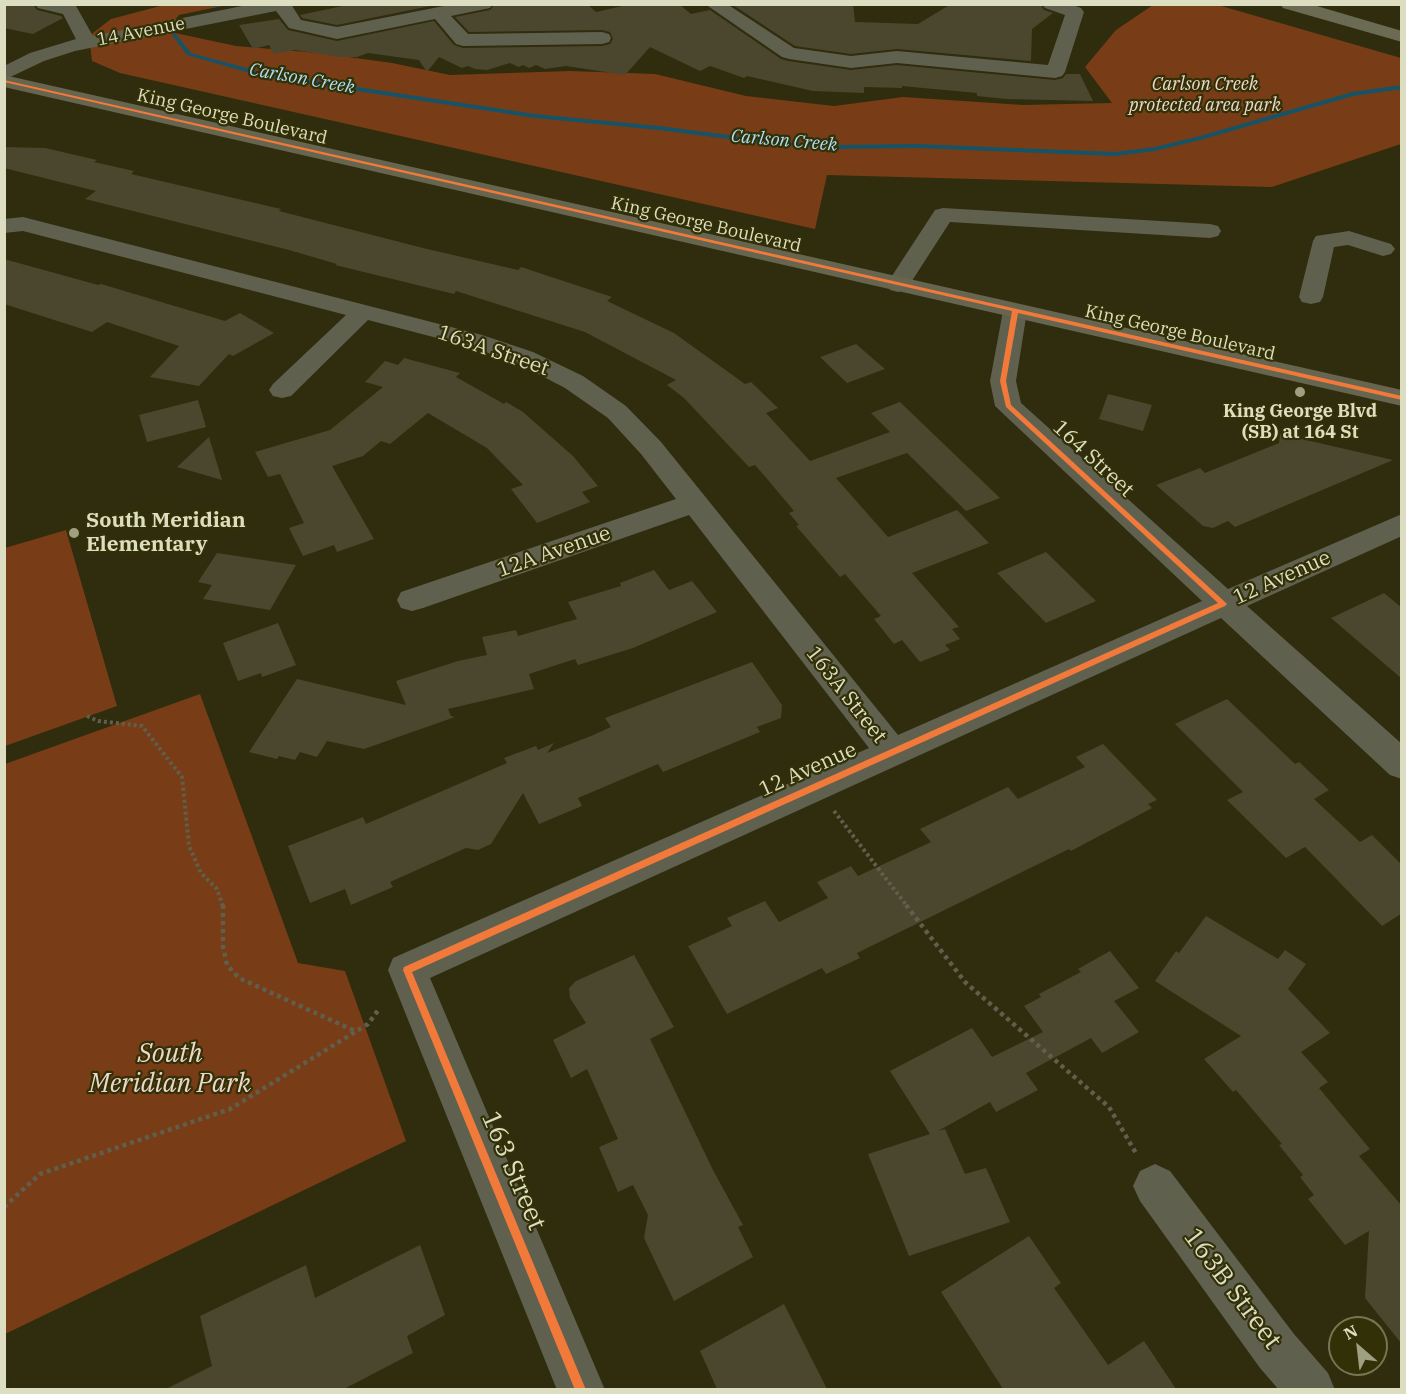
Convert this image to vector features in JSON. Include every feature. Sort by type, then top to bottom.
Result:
[{"type":"highway","points":[[1289,4],[1401,37]]},
{"type":"main road","name":"King George Boulevard","points":[[4,81],[1401,398]]},
{"type":"street","points":[[44,4],[70,10],[87,42]]},
{"type":"street","points":[[281,5],[295,24],[337,33],[484,4]]},
{"type":"street","points":[[714,4],[789,53],[851,62],[897,57],[1055,72],[1075,12],[1052,4]]},
{"type":"street","name":"14 Avenue","points":[[4,74],[37,57],[87,42],[281,5]]},
{"type":"street","points":[[439,13],[463,40],[602,38]]},
{"type":"street","points":[[898,285],[943,215],[1210,231]]},
{"type":"street","name":"163A Street","points":[[4,226],[23,224],[473,340],[514,354],[574,381],[617,412],[651,448],[892,752]]},
{"type":"street","points":[[1311,297],[1324,241],[1349,238],[1383,249]]},
{"type":"street","name":"164 Street","points":[[1015,311],[1003,381],[1008,406],[1401,765]]},
{"type":"street","points":[[282,390],[363,312]]},
{"type":"street","name":"12A Avenue","points":[[412,600],[695,503]]},
{"type":"street","name":"12 Avenue","points":[[406,970],[1401,524]]},
{"type":"street","name":"163 Street","points":[[406,970],[581,1389]]},
{"type":"street","name":"163B Street","points":[[1155,1186],[1277,1351],[1311,1389]]},
{"type":"path","points":[[87,716],[98,721],[142,726],[182,777],[189,846],[201,873],[217,889],[224,909],[223,946],[227,965],[239,978],[355,1031]]},
{"type":"path","points":[[815,786],[965,982],[1109,1107],[1155,1186]]},
{"type":"path","points":[[4,1207],[39,1174],[230,1109],[368,1024],[379,1009]]},
{"type":"green space","name":"Carlson Creek protected area park","points":[[164,5],[227,5],[179,15],[166,31],[236,46],[319,53],[392,63],[450,75],[570,71],[655,74],[746,96],[834,106],[903,97],[1023,105],[1112,103],[1085,67],[1116,30],[1153,5],[1218,5],[1401,58],[1401,144],[1272,187],[827,175],[815,229],[120,73],[92,61],[89,36],[111,19]]},
{"type":"green space","points":[[66,530],[117,706],[5,746],[5,548]]},
{"type":"green space","name":"South Meridian Park","points":[[200,694],[298,963],[345,971],[406,1141],[5,1334],[5,764]]},
{"type":"building","points":[[4,4],[33,4],[37,10],[63,18],[33,34],[4,28]]},
{"type":"building","points":[[352,4],[440,4],[337,25],[302,18],[300,15]]},
{"type":"building","points":[[495,4],[587,4],[596,12],[631,4],[679,4],[691,14],[710,10],[781,59],[788,61],[851,70],[897,65],[1055,80],[1063,78],[1066,74],[1080,74],[1093,101],[1007,99],[977,96],[977,93],[902,86],[902,88],[864,87],[864,93],[813,91],[747,76],[744,78],[710,66],[700,71],[650,47],[625,75],[566,66],[545,69],[536,65],[529,68],[523,65],[519,67],[510,63],[487,70],[468,66],[462,68],[439,57],[427,72],[419,60],[368,53],[357,57],[340,57],[295,50],[274,54],[269,45],[253,49],[239,25],[279,19],[288,30],[337,41],[434,21],[454,45],[463,48],[602,46],[610,44],[613,39],[610,32],[602,30],[469,32],[455,17],[490,10]]},
{"type":"building","points":[[853,4],[855,22],[918,24],[951,4],[1040,4],[1044,10],[1053,13],[1032,29],[1031,61],[897,49],[851,54],[795,46],[733,5]]},
{"type":"building","points":[[4,147],[45,148],[97,160],[94,162],[134,171],[131,174],[281,209],[279,211],[423,248],[518,270],[521,267],[612,297],[607,301],[674,333],[745,384],[751,382],[778,408],[766,413],[810,461],[890,432],[871,413],[900,402],[1000,498],[966,511],[907,453],[836,478],[888,537],[957,510],[989,543],[912,573],[959,627],[952,629],[960,639],[945,645],[950,650],[920,662],[902,640],[894,644],[874,619],[881,616],[845,574],[840,577],[796,526],[799,525],[789,513],[794,511],[755,465],[749,467],[684,398],[667,385],[676,380],[585,332],[456,291],[454,294],[335,265],[337,264],[289,250],[85,199],[96,191],[4,168]]},
{"type":"building","points":[[4,259],[101,284],[225,321],[240,313],[274,333],[233,356],[229,354],[199,386],[150,377],[179,346],[107,322],[92,332],[4,304]]},
{"type":"building","points":[[856,344],[885,369],[847,383],[820,357]]},
{"type":"building","points":[[404,358],[460,373],[456,377],[523,412],[573,456],[598,486],[582,492],[590,502],[537,523],[511,489],[523,485],[487,448],[428,413],[390,444],[381,441],[363,456],[332,466],[374,539],[337,552],[334,545],[303,556],[289,528],[304,523],[280,474],[268,477],[255,452],[330,430],[383,387],[365,382],[385,361],[398,365]]},
{"type":"building","points":[[1108,394],[1152,405],[1143,431],[1099,419]]},
{"type":"building","points":[[198,400],[206,427],[147,442],[139,415]]},
{"type":"building","points":[[1280,434],[1393,460],[1235,527],[1228,521],[1213,528],[1203,526],[1156,485],[1200,468],[1205,473],[1279,443]]},
{"type":"building","points":[[209,437],[222,480],[177,467]]},
{"type":"building","points":[[1046,552],[1096,601],[1046,623],[997,573]]},
{"type":"building","points":[[217,553],[296,565],[270,610],[203,599],[212,585],[198,582]]},
{"type":"building","points":[[654,570],[669,590],[692,581],[717,612],[633,648],[578,665],[575,659],[529,674],[534,689],[448,709],[451,716],[455,717],[364,749],[327,741],[317,757],[300,752],[295,760],[279,756],[277,759],[249,752],[297,679],[406,705],[396,681],[458,661],[487,655],[482,637],[516,630],[518,636],[577,619],[568,602],[621,586],[620,583]]},
{"type":"building","points":[[1384,593],[1401,607],[1401,678],[1331,618]]},
{"type":"building","points":[[278,623],[296,665],[262,677],[261,673],[238,681],[223,643]]},
{"type":"building","points":[[752,662],[782,705],[781,718],[757,727],[760,732],[663,772],[658,764],[578,798],[582,806],[539,824],[523,793],[491,844],[478,850],[466,848],[390,882],[393,887],[351,905],[345,889],[310,903],[288,846],[363,817],[366,824],[507,763],[504,758],[536,746],[538,750],[554,743],[547,753],[591,736],[611,727],[605,718]]},
{"type":"building","points":[[1227,699],[1295,764],[1299,762],[1329,790],[1314,799],[1360,842],[1372,835],[1401,864],[1401,914],[1382,926],[1305,847],[1286,858],[1227,800],[1243,792],[1175,724]]},
{"type":"building","points":[[1103,744],[1157,800],[1148,804],[1152,808],[1071,851],[1069,849],[857,953],[860,958],[826,974],[822,968],[727,1014],[688,946],[732,926],[727,918],[765,901],[779,922],[828,898],[817,882],[851,866],[858,876],[931,842],[920,829],[1008,787],[1018,799],[1085,767],[1076,757]]},
{"type":"building","points":[[1206,916],[1278,959],[1285,950],[1306,964],[1288,989],[1330,1033],[1301,1052],[1328,1082],[1319,1088],[1370,1149],[1359,1156],[1401,1205],[1401,1343],[1388,1327],[1388,1316],[1379,1316],[1365,1298],[1369,1231],[1345,1245],[1308,1199],[1314,1195],[1300,1177],[1303,1175],[1279,1145],[1282,1144],[1236,1090],[1233,1092],[1204,1059],[1241,1036],[1155,981],[1176,951],[1179,953]]},
{"type":"building","points":[[1110,951],[1139,988],[1114,1001],[1139,1032],[1102,1053],[1091,1038],[1026,1073],[1038,1090],[996,1112],[990,1102],[938,1131],[945,1129],[965,1174],[986,1168],[1010,1222],[909,1256],[868,1154],[930,1134],[890,1071],[972,1028],[992,1057],[1043,1032],[1024,1006],[1041,997],[1039,994],[1081,972],[1078,969]]},
{"type":"building","points":[[634,955],[674,1027],[650,1039],[713,1170],[743,1225],[738,1227],[753,1257],[674,1301],[644,1238],[648,1215],[633,1185],[618,1192],[599,1147],[618,1139],[587,1069],[571,1078],[553,1040],[586,1023],[570,998],[569,988],[576,981]]},
{"type":"building","points":[[1029,1236],[1061,1283],[1054,1288],[1108,1365],[1144,1341],[1176,1389],[1003,1389],[941,1292]]},
{"type":"building","points":[[420,1245],[445,1315],[407,1336],[413,1353],[344,1389],[166,1389],[212,1366],[200,1316],[306,1265],[315,1298]]},
{"type":"building","points":[[784,1304],[827,1389],[717,1389],[700,1351]]},
{"type":"waterway","name":"Carlson Creek","points":[[215,6],[220,4]]},
{"type":"waterway","name":"Carlson Creek","points":[[175,35],[189,54],[264,75],[535,116],[830,147],[917,146],[1115,154],[1155,149],[1202,138],[1352,94],[1402,87]]},
{"type":"cycle path","points":[[4,81],[1402,398]]},
{"type":"cycle path","points":[[581,1390],[407,970],[1223,604],[1008,406],[1003,381],[1015,311]]},
{"type":"place","name":"King George Blvd (SB) at 164 St","points":[[1300,392]]},
{"type":"place","name":"South Meridian Elementary","points":[[74,533]]}]
